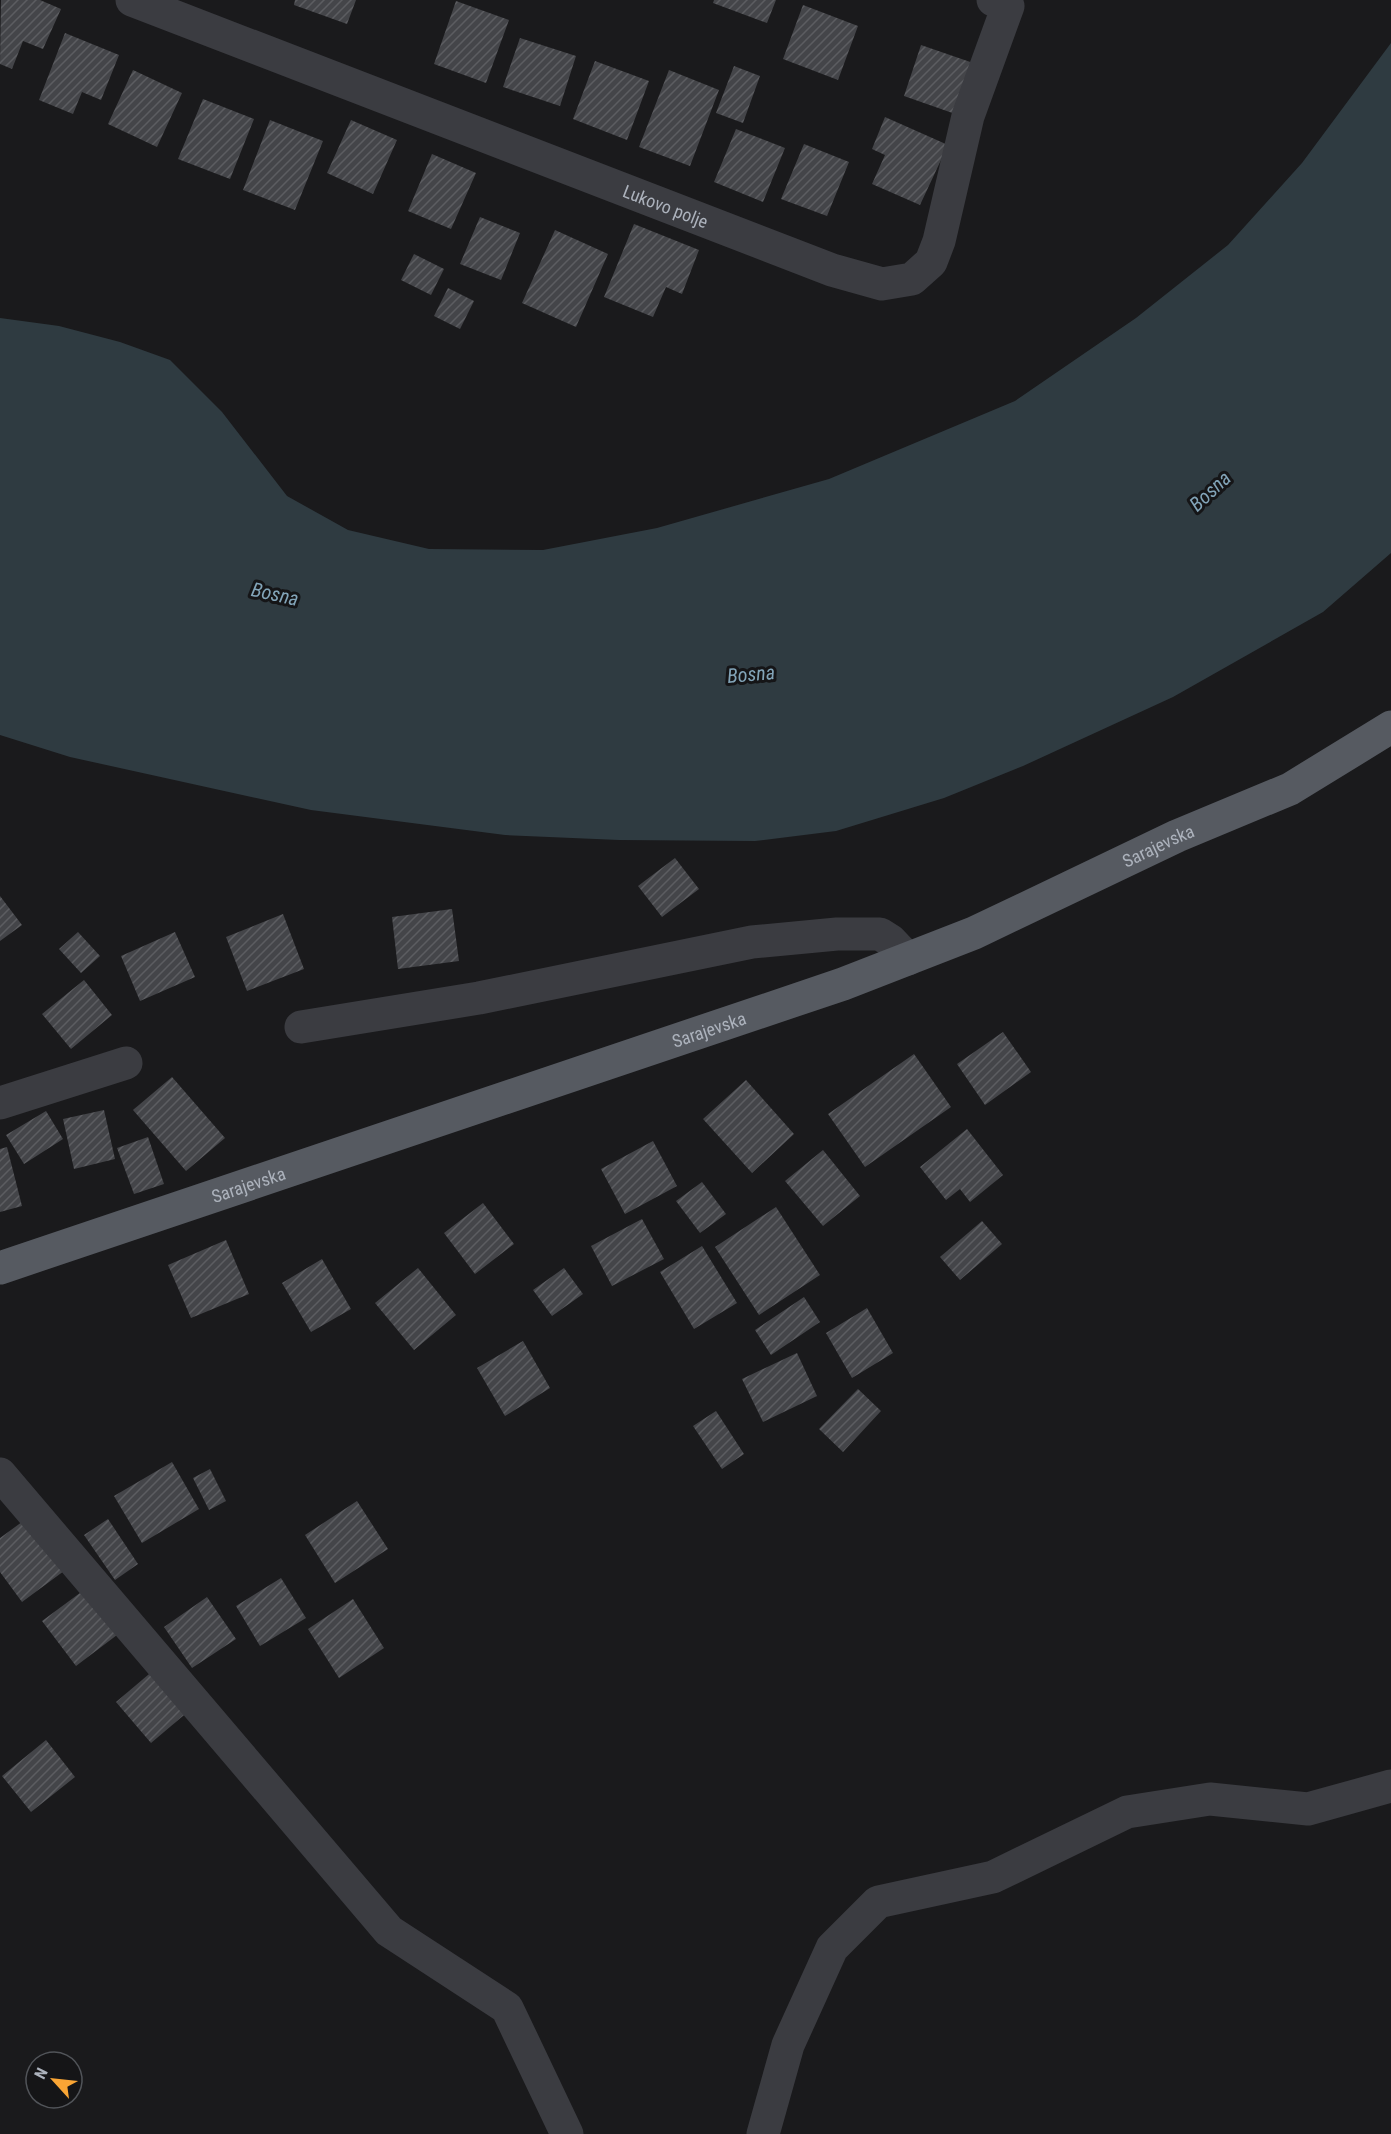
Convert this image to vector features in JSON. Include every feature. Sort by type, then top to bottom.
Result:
[{"type":"main road","name":"Sarajevska","points":[[0,1268],[843,984],[908,959],[974,933],[1177,836],[1290,789],[1391,727]]},
{"type":"street","name":"Lukovo polje","points":[[132,0],[832,270],[882,284],[912,279],[931,262],[939,241],[968,116],[1008,6],[993,0]]},
{"type":"street","points":[[301,1027],[478,998],[753,942],[837,934],[880,934],[891,941],[908,959]]},
{"type":"street","points":[[0,1103],[126,1063]]},
{"type":"street","points":[[0,1474],[389,1931],[507,2008],[567,2134]]},
{"type":"street","points":[[763,2134],[788,2045],[832,1948],[878,1902],[993,1876],[1127,1812],[1210,1799],[1308,1809],[1391,1786]]},
{"type":"water","name":"Bosna","points":[[1391,43],[1391,553],[1323,612],[1173,697],[1023,766],[944,798],[836,831],[755,841],[619,840],[505,835],[311,810],[70,757],[0,735],[0,318],[59,326],[120,342],[170,360],[222,412],[287,496],[348,530],[429,549],[543,550],[657,528],[829,479],[1015,401],[1136,318],[1228,245],[1302,163]]},
{"type":"building","points":[[1,0],[40,0],[61,9],[43,49],[23,41],[12,69],[0,64]]},
{"type":"building","points":[[295,0],[356,0],[347,24],[294,5]]},
{"type":"building","points":[[714,0],[776,0],[767,23],[713,3]]},
{"type":"building","points":[[456,1],[509,20],[486,83],[434,64]]},
{"type":"building","points":[[803,5],[858,26],[838,80],[783,59]]},
{"type":"building","points":[[65,33],[119,55],[101,100],[82,92],[73,114],[39,100]]},
{"type":"building","points":[[520,38],[576,56],[560,106],[503,87]]},
{"type":"building","points":[[921,45],[979,65],[961,116],[904,96]]},
{"type":"building","points":[[595,61],[649,81],[627,140],[573,119]]},
{"type":"building","points":[[734,66],[760,76],[743,123],[716,113]]},
{"type":"building","points":[[133,70],[182,93],[157,147],[108,124]]},
{"type":"building","points":[[669,70],[719,90],[690,166],[639,147]]},
{"type":"building","points":[[203,99],[254,119],[230,179],[178,159]]},
{"type":"building","points":[[885,117],[948,145],[920,205],[872,184],[885,155],[872,149]]},
{"type":"building","points":[[270,120],[323,141],[295,210],[243,190]]},
{"type":"building","points":[[351,120],[397,140],[373,194],[327,173]]},
{"type":"building","points":[[736,129],[785,148],[763,202],[714,182]]},
{"type":"building","points":[[804,144],[849,162],[827,216],[781,199]]},
{"type":"building","points":[[432,154],[476,173],[451,229],[408,211]]},
{"type":"building","points":[[480,217],[520,233],[501,280],[460,264]]},
{"type":"building","points":[[634,224],[699,250],[682,294],[666,287],[653,317],[604,297]]},
{"type":"building","points":[[555,230],[608,254],[576,327],[522,303]]},
{"type":"building","points":[[414,254],[444,269],[431,295],[401,280]]},
{"type":"building","points":[[448,288],[474,301],[460,329],[434,316]]},
{"type":"building","points":[[675,858],[699,889],[662,917],[638,886]]},
{"type":"building","points":[[0,896],[22,925],[0,941]]},
{"type":"building","points":[[452,909],[459,961],[398,969],[392,917]]},
{"type":"building","points":[[283,914],[304,969],[247,991],[226,937]]},
{"type":"building","points":[[78,932],[100,956],[81,973],[59,949]]},
{"type":"building","points":[[175,932],[195,977],[140,1001],[121,956]]},
{"type":"building","points":[[84,980],[112,1015],[71,1049],[42,1014]]},
{"type":"building","points":[[1003,1032],[1031,1072],[985,1105],[957,1064]]},
{"type":"building","points":[[914,1054],[951,1107],[865,1167],[828,1114]]},
{"type":"building","points":[[172,1077],[225,1138],[186,1171],[133,1110]]},
{"type":"building","points":[[746,1080],[794,1134],[752,1173],[703,1119]]},
{"type":"building","points":[[104,1110],[115,1159],[74,1169],[63,1119]]},
{"type":"building","points":[[46,1111],[63,1139],[24,1164],[6,1135]]},
{"type":"building","points":[[967,1129],[1003,1175],[970,1202],[960,1189],[946,1200],[920,1167]]},
{"type":"building","points":[[148,1137],[164,1184],[134,1194],[117,1148]]},
{"type":"building","points":[[653,1141],[677,1186],[625,1214],[601,1169]]},
{"type":"building","points":[[7,1147],[22,1206],[0,1212],[0,1149]]},
{"type":"building","points":[[823,1150],[860,1196],[823,1226],[785,1181]]},
{"type":"building","points":[[702,1182],[726,1214],[700,1233],[676,1201]]},
{"type":"building","points":[[483,1203],[514,1244],[475,1274],[444,1233]]},
{"type":"building","points":[[776,1207],[820,1275],[759,1315],[715,1247]]},
{"type":"building","points":[[642,1219],[664,1259],[612,1286],[591,1246]]},
{"type":"building","points":[[982,1221],[1002,1244],[960,1280],[940,1257]]},
{"type":"building","points":[[226,1240],[249,1294],[191,1318],[168,1265]]},
{"type":"building","points":[[702,1246],[737,1303],[694,1329],[660,1272]]},
{"type":"building","points":[[322,1259],[351,1309],[311,1332],[282,1283]]},
{"type":"building","points":[[418,1268],[456,1315],[414,1350],[375,1303]]},
{"type":"building","points":[[564,1268],[583,1294],[552,1316],[533,1290]]},
{"type":"building","points":[[804,1297],[820,1322],[771,1355],[755,1330]]},
{"type":"building","points":[[867,1308],[893,1353],[852,1378],[826,1333]]},
{"type":"building","points":[[523,1341],[550,1388],[505,1416],[477,1368]]},
{"type":"building","points":[[797,1353],[817,1396],[763,1422],[742,1379]]},
{"type":"building","points":[[858,1389],[881,1411],[843,1452],[819,1429]]},
{"type":"building","points":[[716,1411],[744,1454],[722,1469],[693,1426]]},
{"type":"building","points":[[172,1462],[199,1509],[142,1543],[114,1496]]},
{"type":"building","points":[[210,1469],[226,1501],[209,1510],[193,1478]]},
{"type":"building","points":[[357,1501],[388,1549],[335,1583],[305,1535]]},
{"type":"building","points":[[26,1519],[64,1571],[22,1602],[0,1572],[0,1538]]},
{"type":"building","points":[[108,1519],[138,1564],[115,1580],[84,1535]]},
{"type":"building","points":[[281,1578],[306,1618],[260,1646],[236,1606]]},
{"type":"building","points":[[84,1590],[117,1635],[76,1666],[42,1621]]},
{"type":"building","points":[[207,1597],[236,1639],[192,1668],[164,1627]]},
{"type":"building","points":[[353,1599],[384,1648],[339,1678],[308,1629]]},
{"type":"building","points":[[155,1669],[190,1710],[151,1743],[116,1702]]},
{"type":"building","points":[[46,1740],[75,1777],[31,1812],[2,1776]]}]
